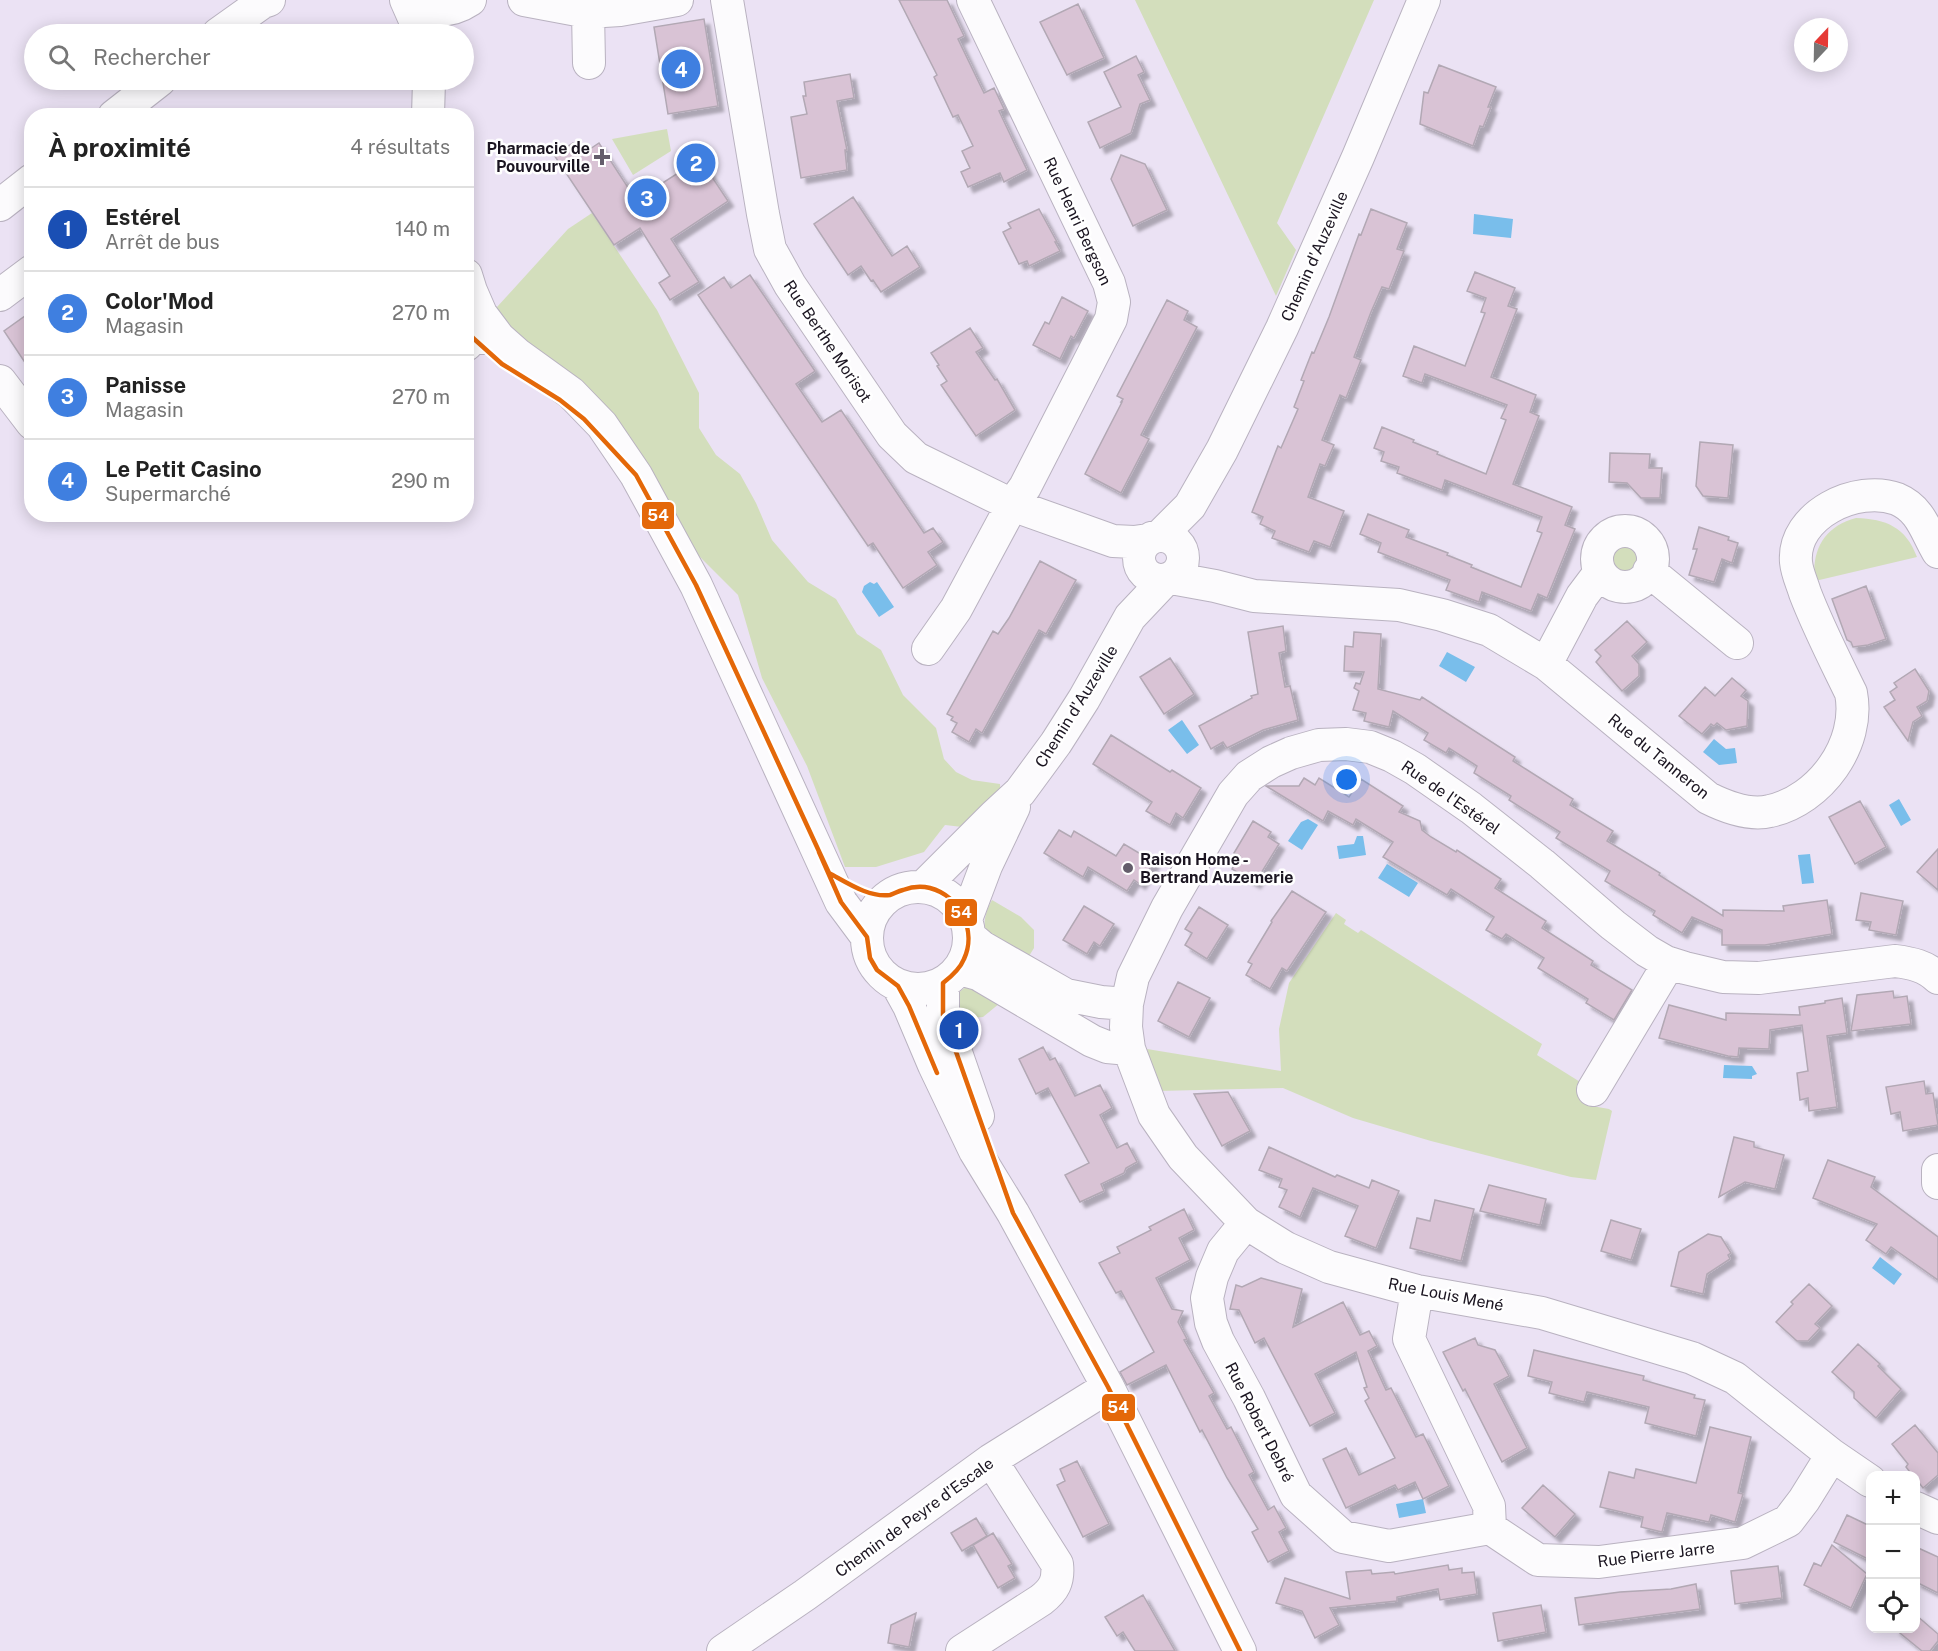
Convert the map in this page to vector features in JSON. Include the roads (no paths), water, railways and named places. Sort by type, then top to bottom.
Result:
[{"type":"street","points":[[406,0],[428,9],[452,9],[466,2]]},
{"type":"street","points":[[406,0],[417,24]]},
{"type":"street","points":[[540,2],[588,12],[620,10],[677,0]]},
{"type":"street","name":"Rue Berthe Morisot","points":[[727,0],[770,249],[790,285],[892,435],[916,458],[1012,505],[1113,541],[1134,542],[1161,558]]},
{"type":"street","name":"Rue Henri Bergson","points":[[928,649],[956,609],[1012,505],[1025,487],[1111,319],[1114,302],[1109,283],[973,0]]},
{"type":"street","name":"Chemin d'Auzeville","points":[[923,887],[1020,792],[1056,743],[1084,699],[1222,450],[1282,328],[1358,157],[1424,0]]},
{"type":"street","points":[[232,24],[265,1]]},
{"type":"street","points":[[451,24],[466,2]]},
{"type":"street","points":[[588,12],[589,63]]},
{"type":"street","points":[[124,108],[147,90]]},
{"type":"street","points":[[428,108],[429,90]]},
{"type":"street","points":[[0,295],[24,277]]},
{"type":"street","points":[[474,296],[481,314],[476,337],[502,364],[560,400],[584,418],[636,476],[696,585],[841,902],[867,938]]},
{"type":"street","points":[[0,381],[24,412]]},
{"type":"street","name":"Rue du Tanneron","points":[[1161,558],[1215,586],[1254,596],[1399,605],[1442,615],[1489,630],[1546,664],[1708,798],[1735,809],[1768,812],[1791,804],[1821,781],[1839,757],[1852,723],[1854,707],[1851,693],[1811,608],[1796,562],[1799,541],[1810,524],[1816,516],[1843,500],[1883,496],[1897,499],[1916,513],[1923,522],[1938,552]]},
{"type":"street","points":[[1615,532],[1634,532],[1646,541],[1651,549],[1653,558],[1649,571],[1646,578],[1638,583],[1627,586],[1611,583],[1600,572],[1597,562],[1598,553],[1602,543],[1615,532]]},
{"type":"street","points":[[1649,571],[1737,643]]},
{"type":"street","points":[[1546,664],[1582,596],[1600,572]]},
{"type":"street","name":"Rue de l'Estérel","points":[[1127,1004],[1133,977],[1167,908],[1233,794],[1249,776],[1291,753],[1319,745],[1346,744],[1370,747],[1415,769],[1471,808],[1647,951],[1669,963],[1723,977],[1759,978],[1895,961],[1912,963],[1938,978]]},
{"type":"street","name":"Chemin d'Auzeville","points":[[967,928],[986,866],[1020,792]]},
{"type":"street","points":[[829,873],[852,886],[889,896]]},
{"type":"street","points":[[1127,1004],[1101,1002],[1066,995],[982,947],[967,928],[957,904],[944,894],[923,887],[904,889],[889,896],[878,905],[867,926],[870,958],[877,970],[898,986],[913,989],[928,988],[951,976],[978,974],[1092,1041],[1107,1047],[1129,1049]]},
{"type":"street","points":[[967,928],[967,954],[951,976],[943,1016],[1013,1213]]},
{"type":"street","points":[[1593,1090],[1669,963]]},
{"type":"street","points":[[898,986],[975,1151],[1013,1213],[1108,1387],[1240,1651]]},
{"type":"street","name":"Rue Louis Mené","points":[[1127,1004],[1126,1027],[1129,1049],[1154,1115],[1183,1157],[1246,1223],[1286,1248],[1329,1266],[1417,1291],[1542,1312],[1692,1358],[1735,1378],[1832,1455],[1866,1478]]},
{"type":"street","points":[[1938,1170],[1938,1183]]},
{"type":"street","name":"Rue Robert Debré","points":[[1246,1223],[1223,1251],[1212,1277],[1208,1298],[1211,1323],[1296,1495],[1343,1537],[1389,1546],[1490,1528]]},
{"type":"street","points":[[1417,1291],[1409,1340],[1490,1506],[1490,1528]]},
{"type":"street","name":"Chemin de Peyre d'Escale","points":[[723,1651],[805,1595],[991,1460],[1108,1387]]},
{"type":"street","name":"Rue Pierre Jarre","points":[[1490,1528],[1538,1560],[1599,1562],[1743,1543],[1788,1521],[1832,1455]]},
{"type":"street","points":[[962,1651],[1050,1593],[1056,1584],[1058,1574],[1057,1564],[991,1460]]},
{"type":"street","points":[[1920,1510],[1938,1518]]},
{"type":"water","points":[[1474,214],[1513,219],[1511,238],[1473,234]]},
{"type":"water","points":[[870,582],[874,584],[877,582],[894,607],[879,617],[862,592],[864,586]]},
{"type":"water","points":[[1447,652],[1475,667],[1466,682],[1439,666]]},
{"type":"water","points":[[1182,720],[1199,745],[1187,754],[1168,730]]},
{"type":"water","points":[[1714,739],[1726,749],[1735,748],[1737,763],[1719,765],[1703,752]]},
{"type":"water","points":[[1899,799],[1911,820],[1901,826],[1889,805]]},
{"type":"water","points":[[1308,819],[1318,825],[1302,850],[1288,841],[1301,822]]},
{"type":"water","points":[[1357,836],[1363,836],[1366,855],[1339,859],[1337,846],[1354,844]]},
{"type":"water","points":[[1810,854],[1814,883],[1802,884],[1798,855]]},
{"type":"water","points":[[1387,864],[1418,883],[1409,897],[1378,878]]},
{"type":"water","points":[[1724,1065],[1752,1066],[1757,1074],[1752,1076],[1752,1079],[1723,1078]]},
{"type":"water","points":[[1880,1257],[1902,1274],[1894,1285],[1872,1268]]},
{"type":"water","points":[[1423,1499],[1426,1513],[1399,1518],[1396,1504]]},
{"type":"place","name":"Le Petit Casino","points":[[681,69]]},
{"type":"place","name":"Pharmacie de Pouvourville","points":[[602,157]]},
{"type":"place","name":"Color'Mod","points":[[696,163]]},
{"type":"place","name":"Panisse","points":[[647,198]]},
{"type":"place","name":"Raison Home - Bertrand Auzemerie","points":[[1128,868]]},
{"type":"place","name":"Estérel","points":[[959,1030]]}]
